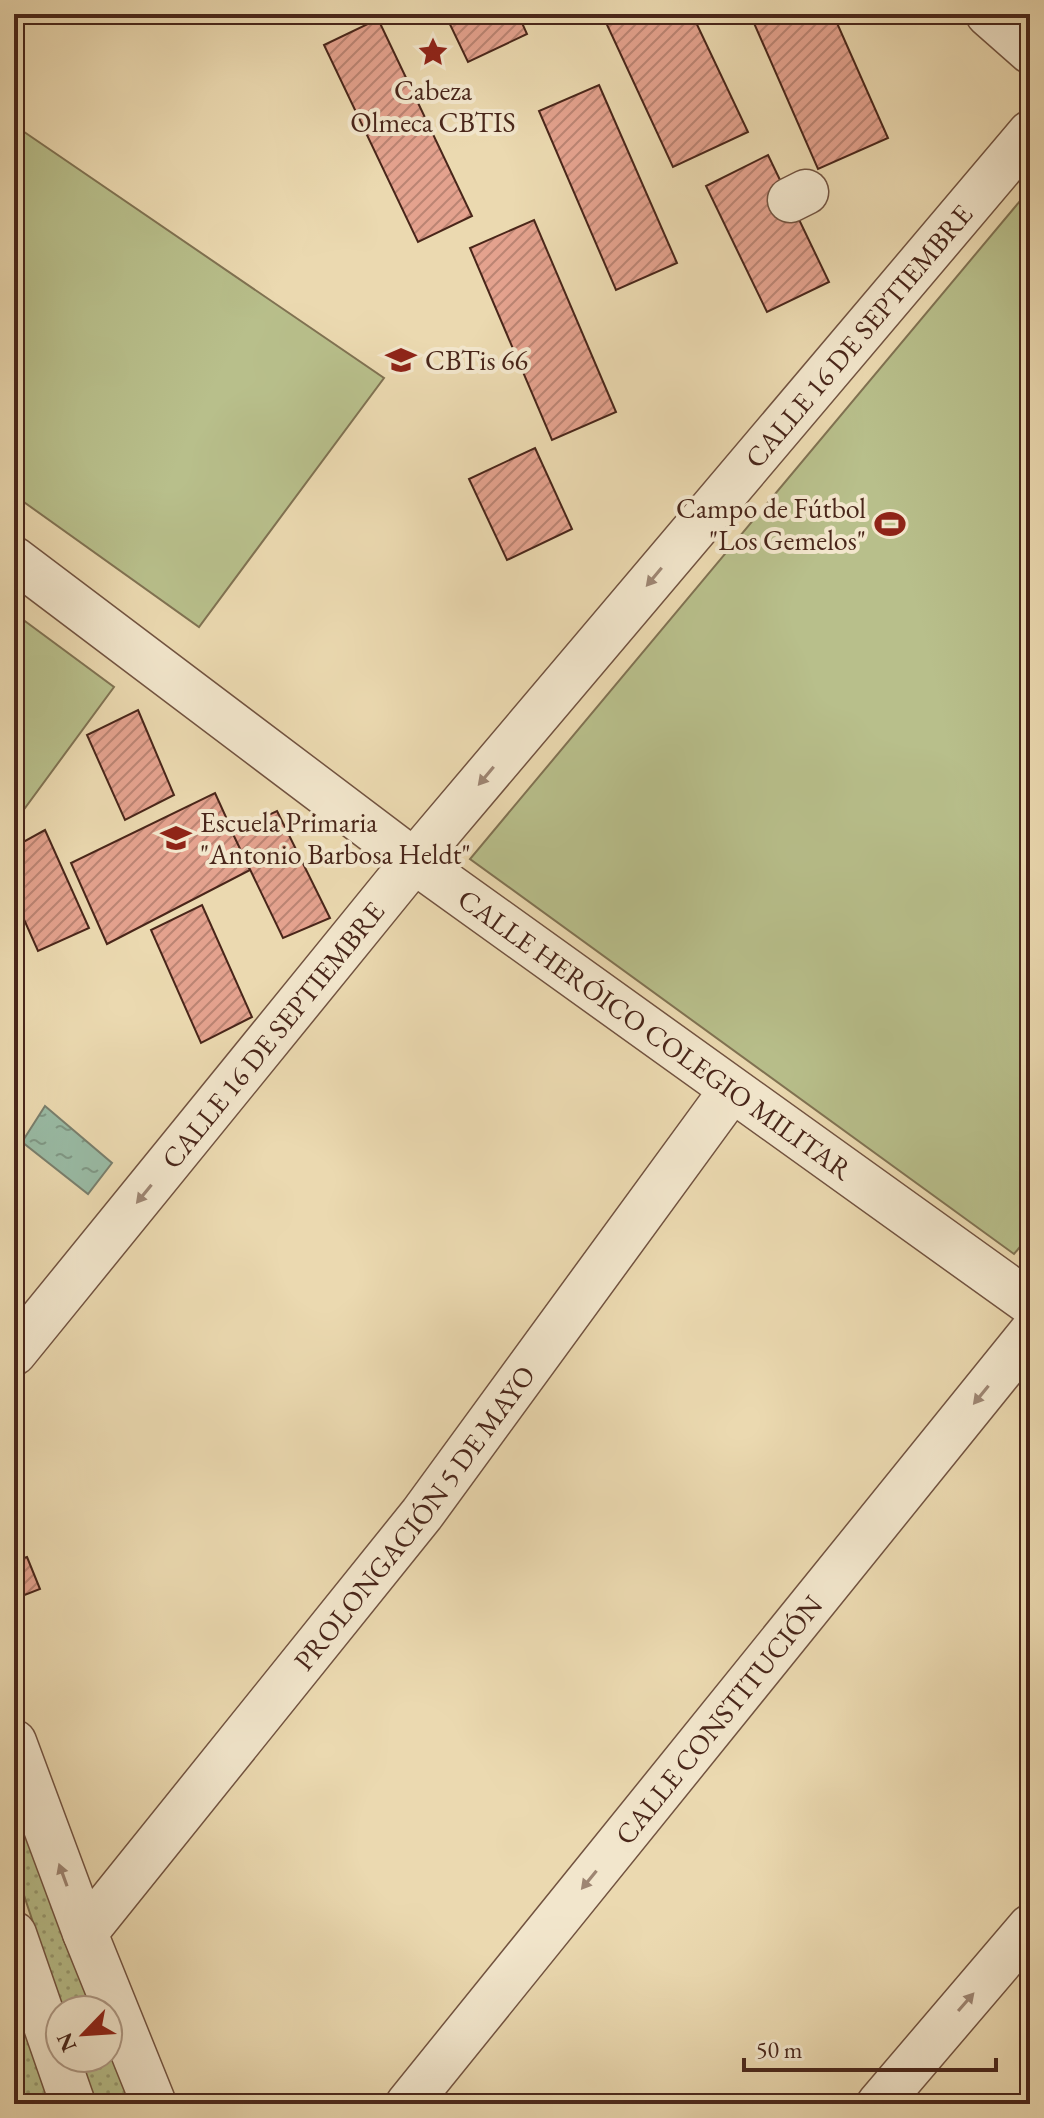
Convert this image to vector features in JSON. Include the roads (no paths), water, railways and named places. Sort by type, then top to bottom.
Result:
[{"type":"street","points":[[988,14],[1030,51]]},
{"type":"street","name":"CALLE 16 DE SEPTIEMBRE","points":[[14,1353],[414,861],[1030,133]]},
{"type":"street","name":"CALLE HERÓICO COLEGIO MILITAR","points":[[14,559],[414,861],[1030,1303]]},
{"type":"street","name":"PROLONGACIÓN 5 DE MAYO","points":[[85,1933],[422,1514],[731,1091]]},
{"type":"street","name":"CALLE CONSTITUCIÓN","points":[[408,2104],[1030,1334]]},
{"type":"street","points":[[14,1742],[85,1933],[154,2104]]},
{"type":"street","points":[[879,2104],[1030,1927]]},
{"type":"street","points":[[14,1934],[73,2104]]},
{"type":"water","points":[[45,1106],[112,1163],[88,1194],[22,1142]]},
{"type":"place","name":"Cabeza Olmeca CBTIS","points":[[433,52]]},
{"type":"place","name":"CBTis 66","points":[[401,360]]},
{"type":"place","name":"Campo de Fútbol \"Los Gemelos\"","points":[[890,524]]},
{"type":"place","name":"Escuela Primaria \"Antonio Barbosa Heldt\"","points":[[176,838]]}]
